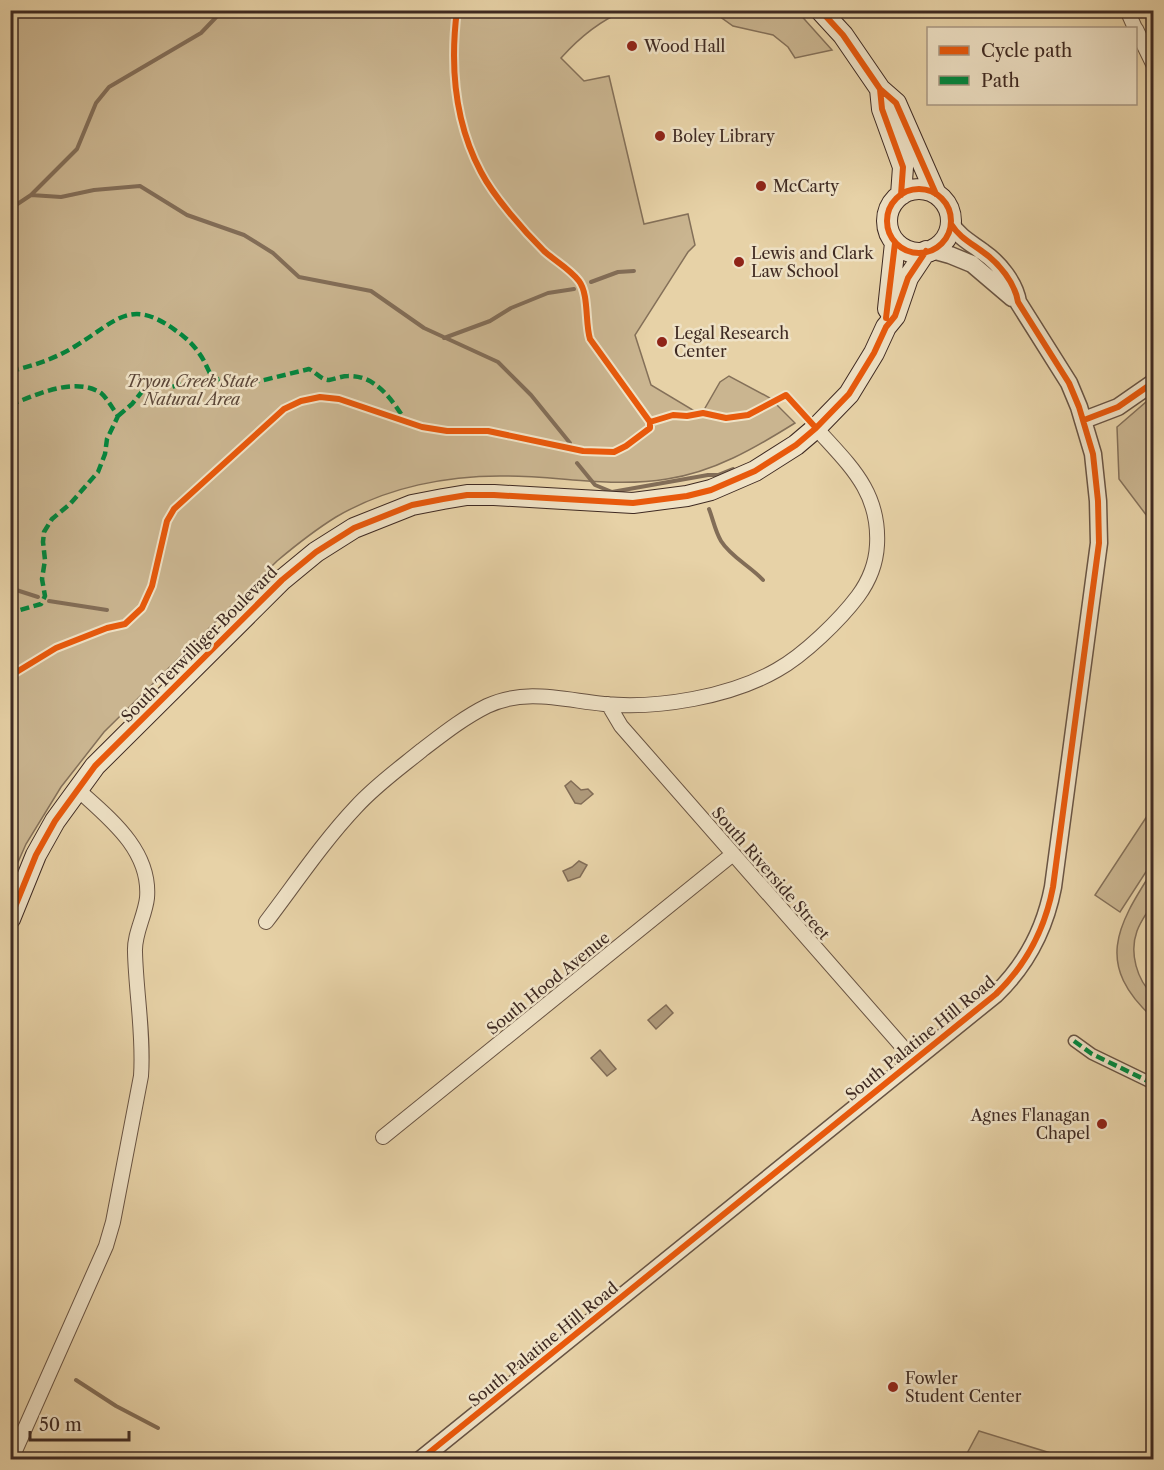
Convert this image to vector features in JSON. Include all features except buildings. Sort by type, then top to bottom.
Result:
[{"type":"main road","points":[[820,10],[843,35],[880,90],[896,103],[936,194],[947,205],[951,224]]},
{"type":"main road","name":"South Terwilliger Boulevard","points":[[880,90],[882,109],[903,167],[901,195],[891,205],[888,220],[888,228],[896,243],[886,327]]},
{"type":"main road","points":[[901,195],[921,189],[936,194]]},
{"type":"main road","name":"South Terwilliger Boulevard","points":[[10,919],[36,855],[55,821],[95,766],[282,580],[316,552],[354,528],[412,505],[467,495],[518,495],[633,503],[687,496],[711,490],[755,471],[796,445],[849,394],[874,353],[886,327],[895,316],[909,278],[929,251],[946,238],[951,224]]},
{"type":"main road","points":[[896,243],[909,251],[929,251]]},
{"type":"street","points":[[1126,10],[1134,27]]},
{"type":"street","points":[[1137,33],[1154,66]]},
{"type":"street","points":[[951,224],[962,238],[990,257],[1002,270],[1017,292],[1018,302]]},
{"type":"street","points":[[929,251],[972,264],[1018,302]]},
{"type":"street","name":"South Palatine Hill Road","points":[[420,1460],[996,994],[1012,978],[1035,943],[1050,905],[1099,543],[1099,510],[1096,471],[1084,420],[1068,383],[1018,302]]},
{"type":"street","points":[[1084,420],[1118,407],[1154,382]]},
{"type":"street","points":[[266,922],[332,835],[380,783],[462,720],[488,706],[526,696],[608,704],[642,704],[689,699],[724,692],[765,676],[779,669],[807,648],[856,599],[869,578],[875,561],[878,532],[875,512],[861,480],[816,428]]},
{"type":"street","name":"South Riverside Street","points":[[608,704],[621,726],[914,1060]]},
{"type":"street","points":[[11,1460],[106,1246],[113,1222],[141,1076],[142,1057],[134,946],[144,913],[147,895],[146,880],[136,852],[127,838],[116,824],[77,789]]},
{"type":"street","name":"South Hood Avenue","points":[[383,1137],[733,854]]},
{"type":"street","points":[[1074,1041],[1092,1054],[1154,1084]]},
{"type":"green space","name":"Tryon Creek State Natural Area","points":[[10,11],[624,11],[590,31],[561,58],[584,81],[609,76],[644,224],[688,214],[695,245],[688,252],[635,335],[651,385],[701,415],[720,382],[729,376],[770,398],[795,423],[734,458],[684,476],[627,482],[527,476],[463,478],[418,485],[397,491],[336,517],[277,561],[104,732],[61,787],[26,844],[11,878]]},
{"type":"green space","points":[[712,11],[797,11],[832,50],[795,58],[788,47],[773,35],[733,26]]},
{"type":"green space","points":[[1153,396],[1153,524],[1119,479],[1117,427]]},
{"type":"green space","points":[[1153,807],[1153,861],[1120,912],[1095,895]]},
{"type":"green space","points":[[1153,870],[1154,899],[1137,931],[1134,957],[1143,982],[1153,995],[1153,1018],[1135,999],[1123,981],[1118,963],[1117,945],[1129,910]]},
{"type":"green space","points":[[979,1431],[1070,1459],[964,1459]]},
{"type":"shaded area","points":[[571,781],[581,790],[588,789],[593,794],[581,804],[575,803],[565,786]]},
{"type":"shaded area","points":[[579,861],[587,865],[580,877],[568,881],[563,871]]},
{"type":"shaded area","points":[[666,1005],[673,1013],[656,1029],[648,1020]]},
{"type":"shaded area","points":[[600,1050],[616,1069],[607,1076],[591,1058]]},
{"type":"waterway","points":[[10,209],[31,195],[77,149],[96,103],[109,87],[201,33],[223,10]]},
{"type":"waterway","points":[[31,195],[61,197],[94,190],[140,186],[187,215],[244,235],[273,253],[299,277],[371,291],[424,328],[498,362],[531,395],[570,443]]},
{"type":"waterway","points":[[591,282],[618,272],[634,271]]},
{"type":"waterway","points":[[444,338],[490,321],[511,308],[548,293],[574,289]]},
{"type":"waterway","points":[[577,463],[595,485],[612,492],[718,475],[733,469]]},
{"type":"waterway","points":[[709,509],[717,533],[725,547],[763,580]]},
{"type":"waterway","points":[[10,588],[38,597]]},
{"type":"waterway","points":[[49,601],[107,610]]},
{"type":"waterway","points":[[10,1339],[16,1340]]},
{"type":"waterway","points":[[76,1380],[116,1406],[158,1428]]},
{"type":"marked path","points":[[10,371],[59,355],[115,320],[138,314],[150,316],[186,339],[199,353],[215,380],[223,378],[240,382],[260,381],[309,369],[326,380],[346,376],[358,377],[375,384],[382,390],[405,420]]},
{"type":"marked path","points":[[118,416],[150,385],[171,387],[187,383],[205,387],[215,380]]},
{"type":"marked path","points":[[10,405],[43,392],[79,386],[101,393],[118,416],[107,439],[105,454],[98,472],[70,504],[52,519],[44,532],[45,560],[42,579],[45,596],[41,604],[10,613]]},
{"type":"marked path","points":[[1074,1041],[1092,1054],[1154,1084]]},
{"type":"cycle path","points":[[457,10],[454,52],[457,93],[460,114],[472,153],[501,203],[544,251],[579,281],[586,301],[590,339],[650,422]]},
{"type":"cycle path","points":[[820,10],[843,35],[880,89],[896,103],[936,194]]},
{"type":"cycle path","points":[[880,89],[882,109],[903,167],[901,195]]},
{"type":"cycle path","points":[[919,189],[937,195],[945,203],[951,221],[945,239],[937,247],[919,253],[901,247],[893,239],[887,221],[893,203],[901,195],[919,189]]},
{"type":"cycle path","points":[[420,1460],[996,994],[1017,971],[1040,931],[1053,887],[1099,543],[1098,501],[1093,454],[1069,383],[1018,302],[1010,281],[995,262],[961,236],[951,224]]},
{"type":"cycle path","points":[[886,318],[895,243]]},
{"type":"cycle path","points":[[10,919],[36,855],[55,821],[95,766],[282,580],[316,552],[354,528],[412,505],[443,499],[467,495],[494,495],[633,503],[687,496],[711,490],[755,471],[796,445],[849,394],[874,353],[886,327],[895,316],[908,278],[926,251]]},
{"type":"cycle path","points":[[1084,420],[1118,407],[1154,382]]},
{"type":"cycle path","points":[[650,422],[673,415],[687,416],[703,413],[726,418],[748,415],[786,395],[816,428]]},
{"type":"cycle path","points":[[10,676],[56,648],[107,628],[125,624],[142,608],[152,586],[167,521],[174,509],[284,409],[301,401],[320,397],[339,399],[422,427],[447,431],[488,431],[583,451],[614,452],[650,428],[650,422]]},
{"type":"place","name":"Wood Hall","points":[[632,46]]},
{"type":"place","name":"Boley Library","points":[[660,136]]},
{"type":"place","name":"McCarty","points":[[761,186]]},
{"type":"place","name":"Lewis and Clark Law School","points":[[739,262]]},
{"type":"place","name":"Legal Research Center","points":[[662,342]]},
{"type":"place","name":"Agnes Flanagan Chapel","points":[[1102,1124]]},
{"type":"place","name":"Fowler Student Center","points":[[893,1387]]}]
